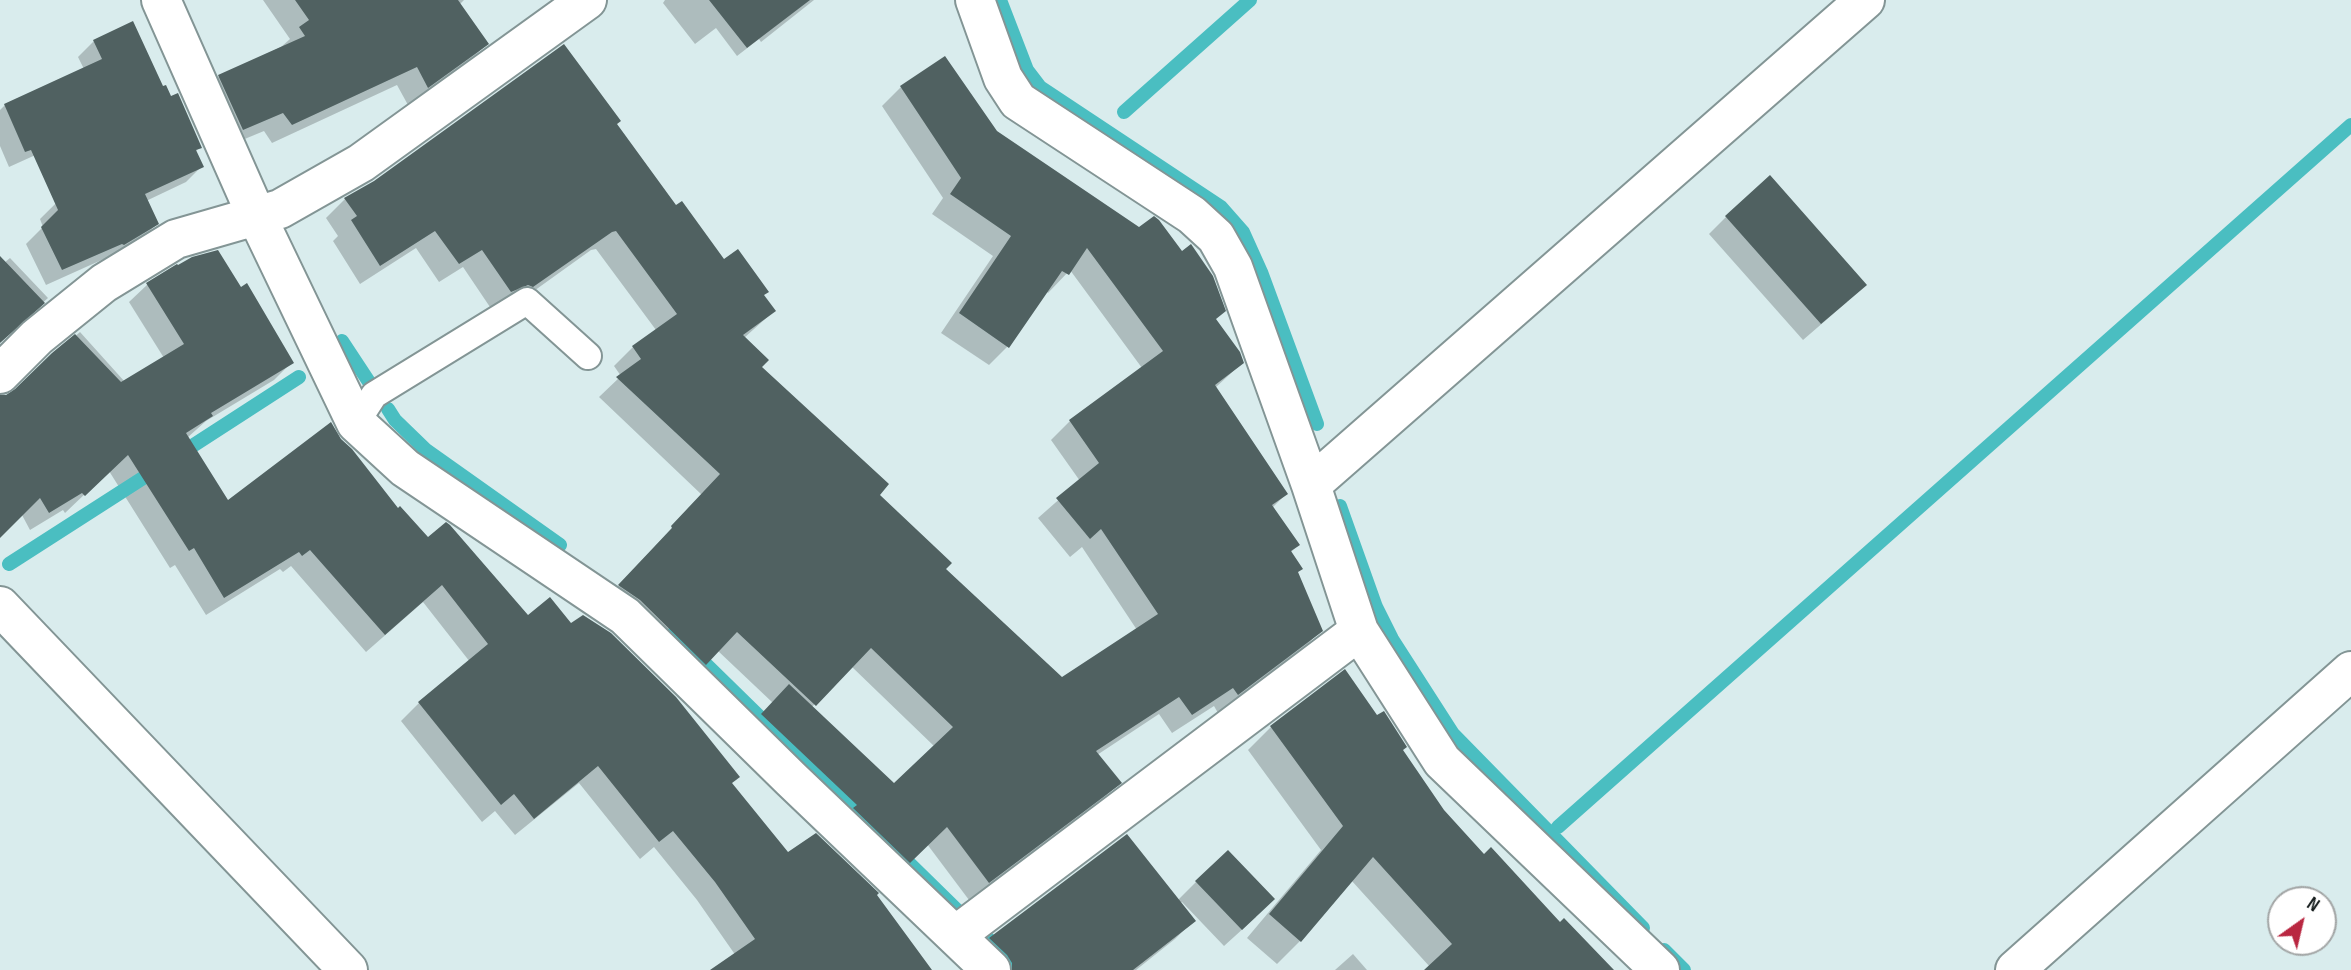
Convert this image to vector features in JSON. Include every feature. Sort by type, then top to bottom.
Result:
[{"type":"street","points":[[161,0],[257,217],[356,423],[405,468],[625,616],[991,970]]},
{"type":"street","points":[[0,374],[37,337],[104,282],[176,239],[280,209],[361,163],[587,0]]},
{"type":"street","points":[[975,0],[1003,78],[1018,101],[1192,215],[1216,237],[1233,267],[1311,485],[1359,631],[1441,761],[1660,970]]},
{"type":"street","points":[[1311,485],[1865,0]]},
{"type":"street","points":[[0,606],[348,970]]},
{"type":"street","points":[[956,935],[1359,631]]},
{"type":"street","points":[[2015,970],[2351,671]]},
{"type":"lane","points":[[356,423],[374,395],[527,301],[588,356]]},
{"type":"building","points":[[295,0],[458,0],[489,44],[428,88],[417,67],[292,125],[283,113],[243,130],[218,75],[305,36],[299,27],[309,20]]},
{"type":"building","points":[[709,0],[810,0],[747,48]]},
{"type":"building","points":[[133,21],[163,86],[166,85],[171,96],[178,93],[202,148],[196,150],[204,167],[145,194],[159,224],[124,245],[62,270],[41,227],[58,210],[31,150],[25,152],[4,104],[102,59],[93,40]]},
{"type":"building","points":[[564,44],[621,121],[617,124],[676,205],[682,201],[724,259],[738,249],[769,292],[764,295],[776,311],[743,335],[769,360],[762,367],[889,484],[880,495],[952,563],[946,569],[1062,677],[1158,614],[1101,529],[1090,539],[1056,498],[1099,463],[1069,420],[1163,351],[1087,248],[1069,275],[1062,271],[1009,348],[959,313],[1011,236],[950,194],[961,178],[900,86],[945,56],[997,131],[1139,227],[1154,216],[1182,251],[1191,244],[1213,276],[1226,311],[1216,319],[1240,352],[1244,363],[1215,385],[1288,494],[1272,505],[1300,545],[1291,551],[1303,569],[1298,572],[1323,631],[1238,695],[1233,688],[1192,715],[1179,697],[1096,751],[1122,783],[989,883],[947,827],[910,863],[853,808],[857,805],[761,714],[789,684],[894,783],[953,727],[871,648],[816,706],[737,632],[706,665],[640,600],[618,585],[720,474],[616,377],[641,359],[632,346],[677,314],[616,231],[533,287],[528,285],[511,292],[482,250],[459,264],[435,231],[380,266],[351,220],[357,216],[344,198],[374,181]]},
{"type":"building","points":[[1770,175],[1867,285],[1821,324],[1725,216]]},
{"type":"building","points":[[218,250],[241,287],[247,283],[294,363],[211,413],[213,416],[186,433],[228,500],[331,422],[341,439],[352,449],[398,508],[400,506],[428,537],[446,522],[450,525],[528,615],[550,597],[571,623],[583,615],[611,633],[676,697],[740,777],[732,783],[788,852],[816,833],[879,893],[877,895],[932,970],[710,970],[755,939],[715,882],[673,831],[659,842],[598,766],[534,819],[514,794],[501,805],[418,702],[488,644],[442,585],[385,635],[310,550],[302,556],[299,552],[224,598],[194,548],[189,551],[128,455],[85,496],[82,493],[49,513],[40,498],[0,538],[0,395],[6,395],[15,389],[75,334],[121,382],[184,344],[146,283],[192,257]]},
{"type":"building","points":[[0,256],[45,303],[0,343]]},
{"type":"building","points":[[1345,669],[1377,715],[1384,711],[1407,747],[1403,750],[1444,810],[1484,854],[1491,847],[1560,922],[1564,918],[1614,970],[1424,970],[1452,944],[1373,857],[1301,942],[1269,914],[1343,826],[1270,726]]},
{"type":"building","points":[[1127,834],[1196,921],[1133,970],[1012,970],[1012,963],[1007,955],[989,938]]},
{"type":"building","points":[[1228,850],[1275,899],[1242,930],[1195,881]]},
{"type":"waterway","points":[[1000,0],[1027,70],[1040,87],[1221,207],[1243,232],[1261,272],[1317,424]]},
{"type":"waterway","points":[[1124,112],[1250,0]]},
{"type":"waterway","points":[[1558,827],[2351,125]]},
{"type":"waterway","points":[[342,341],[371,385]]},
{"type":"waterway","points":[[180,454],[299,377]]},
{"type":"waterway","points":[[388,409],[395,420],[426,450],[560,545]]},
{"type":"waterway","points":[[9,564],[157,469]]},
{"type":"waterway","points":[[1340,506],[1376,607],[1392,639],[1453,734],[1643,928]]},
{"type":"waterway","points":[[674,633],[962,915]]},
{"type":"waterway","points":[[981,932],[1020,970]]},
{"type":"waterway","points":[[1664,950],[1684,970]]}]
